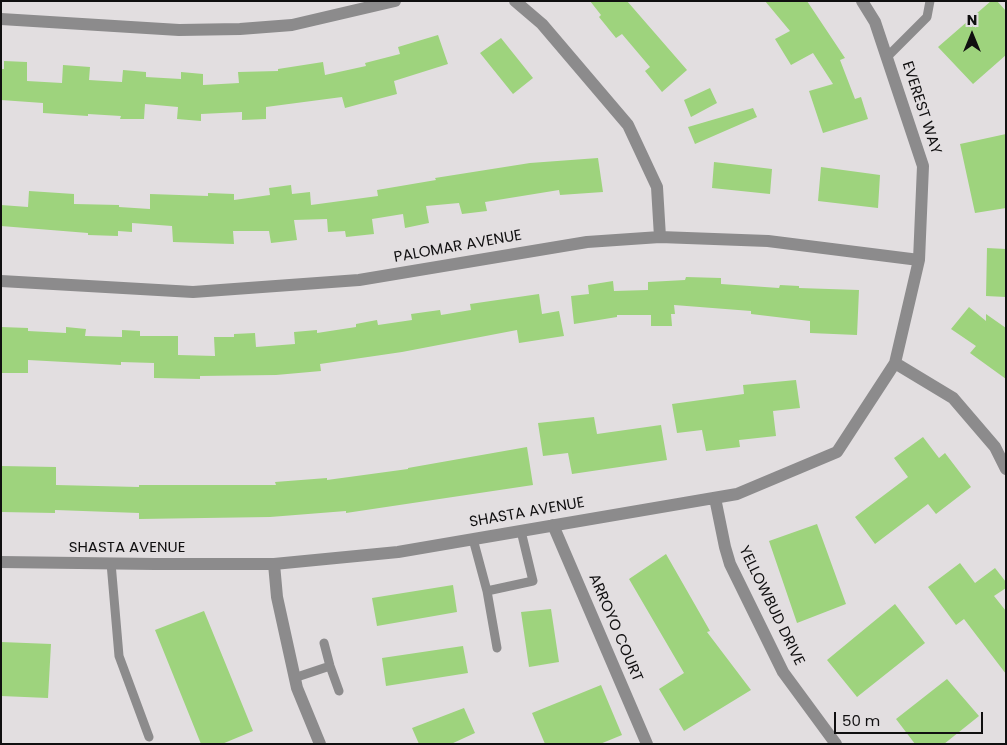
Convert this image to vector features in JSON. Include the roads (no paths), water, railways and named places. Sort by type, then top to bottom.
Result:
[{"type":"street","points":[[1,19],[179,30],[248,29],[292,25],[394,1]]},
{"type":"street","points":[[515,1],[542,24],[628,125],[658,187],[660,237]]},
{"type":"street","name":"EVEREST WAY","points":[[862,1],[875,22],[923,166],[919,260]]},
{"type":"street","name":"PALOMAR AVENUE","points":[[1,281],[193,292],[359,280],[587,242],[660,237],[768,242],[919,260]]},
{"type":"street","name":"SHASTA AVENUE","points":[[1,562],[48,564],[274,564],[398,552],[737,494],[837,452],[895,363],[919,260]]},
{"type":"street","points":[[895,363],[953,398],[1001,444],[1006,470]]},
{"type":"street","name":"YELLOWBUD DRIVE","points":[[715,498],[730,564],[783,672],[836,744]]},
{"type":"street","name":"ARROYO COURT","points":[[553,525],[647,744]]},
{"type":"street","points":[[274,564],[277,597],[294,678],[320,744]]},
{"type":"lane","points":[[887,57],[927,17],[930,1]]},
{"type":"lane","points":[[486,591],[533,581],[521,531]]},
{"type":"lane","points":[[473,539],[486,591],[497,648]]},
{"type":"lane","points":[[111,563],[119,656],[149,736]]},
{"type":"lane","points":[[324,643],[339,691]]},
{"type":"lane","points":[[294,678],[330,666]]}]
